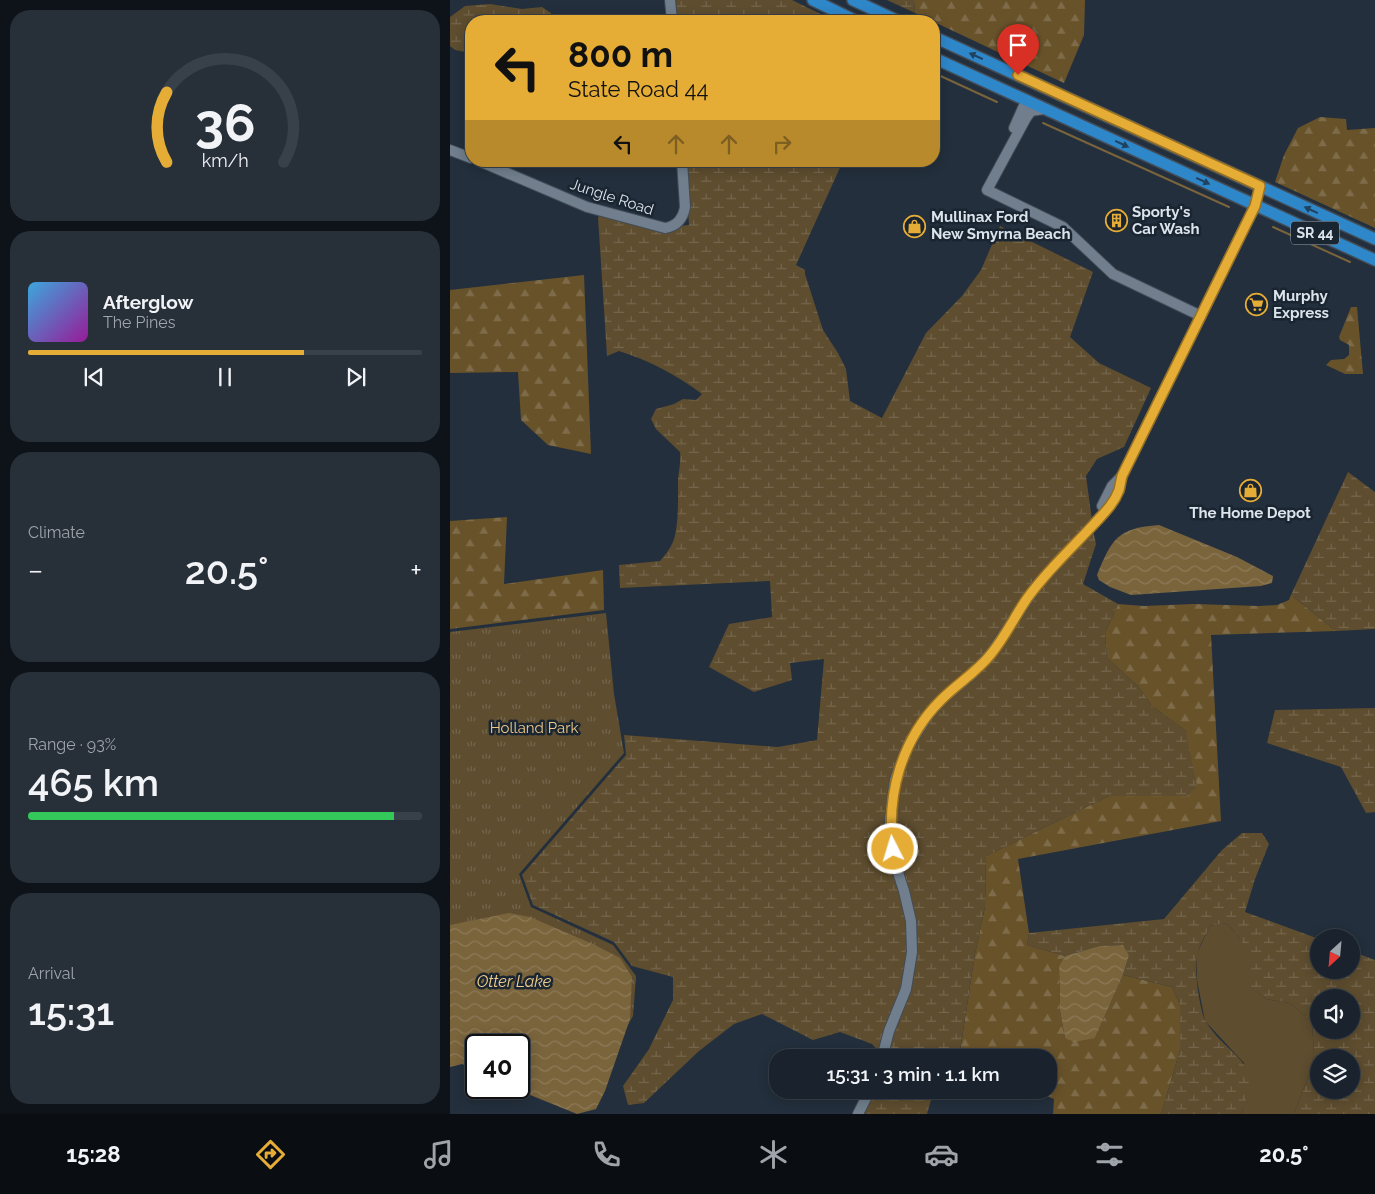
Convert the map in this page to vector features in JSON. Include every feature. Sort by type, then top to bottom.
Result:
[{"type":"main road","points":[[813,0],[844,15]]},
{"type":"main road","points":[[853,0],[885,15]]},
{"type":"main road","name":"SR 44","points":[[940,40],[1375,239]]},
{"type":"main road","name":"SR 44","points":[[940,61],[1375,260]]},
{"type":"main road","points":[[1026,100],[1035,93],[1042,93],[1119,129],[1152,137]]},
{"type":"street","points":[[670,0],[671,15]]},
{"type":"street","points":[[1001,164],[1006,145],[1026,100]]},
{"type":"street","points":[[1044,109],[1032,111],[1026,118],[987,190],[1063,227],[1113,274],[1200,316]]},
{"type":"street","points":[[450,150],[465,156]]},
{"type":"street","name":"Jungle Road","points":[[493,167],[587,208],[665,228],[672,227],[678,223],[684,214],[682,167]]},
{"type":"street","points":[[884,1049],[889,1031],[906,989],[912,952],[911,921],[894,860],[890,820],[896,780],[902,761],[915,733],[928,715],[942,699],[971,675],[990,655],[1038,585],[1094,523],[1112,486],[1122,476],[1255,206],[1260,186]]},
{"type":"street","points":[[858,1114],[866,1099]]},
{"type":"green space","points":[[676,0],[792,0],[823,15],[677,15]]},
{"type":"green space","points":[[887,0],[914,0],[915,13]]},
{"type":"green space","points":[[914,0],[1085,0],[1084,35],[1064,83],[940,25],[940,15],[919,15],[915,13]]},
{"type":"green space","points":[[490,4],[522,9],[542,7],[552,15],[465,15],[465,52],[455,50],[450,46],[450,17],[465,6]]},
{"type":"green space","points":[[1320,117],[1346,119],[1347,130],[1375,128],[1375,228],[1275,182],[1284,155],[1298,128]]},
{"type":"green space","points":[[685,167],[840,167],[796,265],[805,270],[823,330],[846,369],[850,401],[882,418],[926,333],[962,296],[981,270],[1000,226],[1093,272],[1070,337],[1099,363],[1151,388],[1124,447],[1097,459],[1086,476],[1092,520],[988,653],[925,712],[889,798],[901,892],[909,937],[903,988],[881,1049],[876,1049],[872,1044],[840,1032],[813,1040],[762,1014],[734,1024],[699,1051],[644,1103],[628,1105],[623,1086],[649,1049],[673,1000],[673,977],[632,966],[614,942],[533,905],[522,875],[626,755],[624,735],[778,747],[817,740],[824,659],[790,663],[792,680],[754,692],[709,667],[729,624],[772,617],[770,581],[620,588],[619,565],[660,561],[672,545],[675,536],[678,511],[680,452],[656,429],[651,419],[656,409],[674,404],[683,399],[696,400],[702,394],[672,374],[641,359],[619,351],[607,356],[598,217],[601,215],[679,226],[689,225]]},
{"type":"green space","points":[[584,275],[591,454],[548,445],[521,420],[518,372],[450,373],[450,290]]},
{"type":"green space","points":[[1351,307],[1357,307],[1363,374],[1345,374],[1326,365],[1331,360],[1344,359],[1349,355],[1349,345],[1340,340],[1339,337]]},
{"type":"green space","points":[[1348,472],[1375,492],[1375,629],[1336,631],[1291,595]]},
{"type":"green space","points":[[507,517],[504,584],[603,570],[604,610],[450,629],[450,521]]},
{"type":"green space","points":[[1093,530],[1096,544],[1083,584],[1118,604],[1105,633],[1107,658],[1138,686],[1152,706],[1186,731],[1197,786],[1187,796],[1109,796],[986,856],[985,907],[975,954],[960,1049],[888,1049],[914,970],[894,820],[899,781],[910,749],[930,717],[959,688],[1040,587]]},
{"type":"green space","points":[[1291,595],[1336,631],[1211,635],[1221,821],[1018,859],[1029,933],[1027,945],[1065,956],[1059,966],[1060,1011],[1065,1038],[1095,1038],[1123,975],[1172,987],[1180,1005],[1180,1050],[1161,1114],[1053,1114],[1054,1099],[1057,1099],[1057,1049],[960,1049],[975,954],[985,907],[986,856],[1109,796],[1187,796],[1186,731],[1152,706],[1138,686],[1107,658],[1105,633],[1118,604],[1144,606],[1194,604],[1259,606],[1277,605],[1289,600]]},
{"type":"green space","name":"Holland Park","points":[[606,613],[614,694],[624,753],[519,874],[531,907],[613,945],[636,976],[633,1016],[583,1103],[530,1055],[530,1034],[465,1034],[465,1050],[450,1057],[450,632]]},
{"type":"green space","points":[[1375,708],[1375,812],[1366,813],[1341,767],[1267,743],[1275,710]]},
{"type":"green space","points":[[1242,833],[1262,833],[1269,844],[1255,879],[1245,912],[1310,936],[1310,979],[1360,979],[1360,954],[1375,960],[1375,1114],[1294,1114],[1310,1069],[1310,1099],[1360,1099],[1360,1049],[1314,1049],[1313,1039],[1360,1039],[1360,989],[1310,989],[1310,1020],[1290,1003],[1266,999],[1249,986],[1249,967],[1246,952],[1239,938],[1226,923],[1210,926],[1201,943],[1196,959],[1197,978],[1199,999],[1206,1022],[1242,1061],[1247,1070],[1249,1081],[1241,1114],[1161,1114],[1180,1050],[1180,1005],[1172,987],[1123,975],[1129,955],[1123,945],[1099,946],[1065,956],[1027,945],[1029,933],[1164,919],[1222,850]]},
{"type":"green space","points":[[1226,923],[1240,938],[1249,959],[1250,986],[1266,999],[1290,1003],[1310,1020],[1310,1039],[1313,1039],[1314,1049],[1310,1049],[1310,1069],[1294,1114],[1241,1114],[1243,1109],[1244,1063],[1205,1021],[1197,980],[1196,955],[1210,926]]},
{"type":"green space","points":[[870,1099],[931,1099],[927,1114],[862,1114]]},
{"type":"water","points":[[1159,525],[1237,557],[1273,576],[1272,583],[1261,586],[1131,595],[1110,587],[1099,580],[1097,575],[1102,562],[1118,537],[1134,529]]},
{"type":"water","name":"Otter Lake","points":[[509,913],[530,917],[620,958],[632,977],[630,1019],[605,1091],[596,1109],[577,1114],[530,1095],[530,1034],[465,1034],[465,1065],[462,1064],[450,1067],[450,925]]},
{"type":"water","points":[[1123,945],[1129,955],[1123,975],[1095,1038],[1074,1042],[1065,1038],[1060,1011],[1059,966],[1065,956],[1099,946]]},
{"type":"waterway","points":[[940,76],[997,102]]},
{"type":"waterway","points":[[1043,123],[1229,207]]},
{"type":"waterway","points":[[1273,227],[1350,262]]},
{"type":"place","name":"Sporty's Car Wash","points":[[1116,221]]},
{"type":"place","name":"Mullinax Ford New Smyrna Beach","points":[[915,226]]},
{"type":"place","name":"Murphy Express","points":[[1257,305]]},
{"type":"place","name":"The Home Depot","points":[[1250,490]]},
{"type":"route","points":[[893,849],[890,820],[892,798],[902,761],[915,733],[942,699],[981,666],[997,647],[1025,601],[1059,561],[1083,538],[1105,512],[1119,491],[1122,476],[1255,206],[1260,186],[1018,75]]}]
